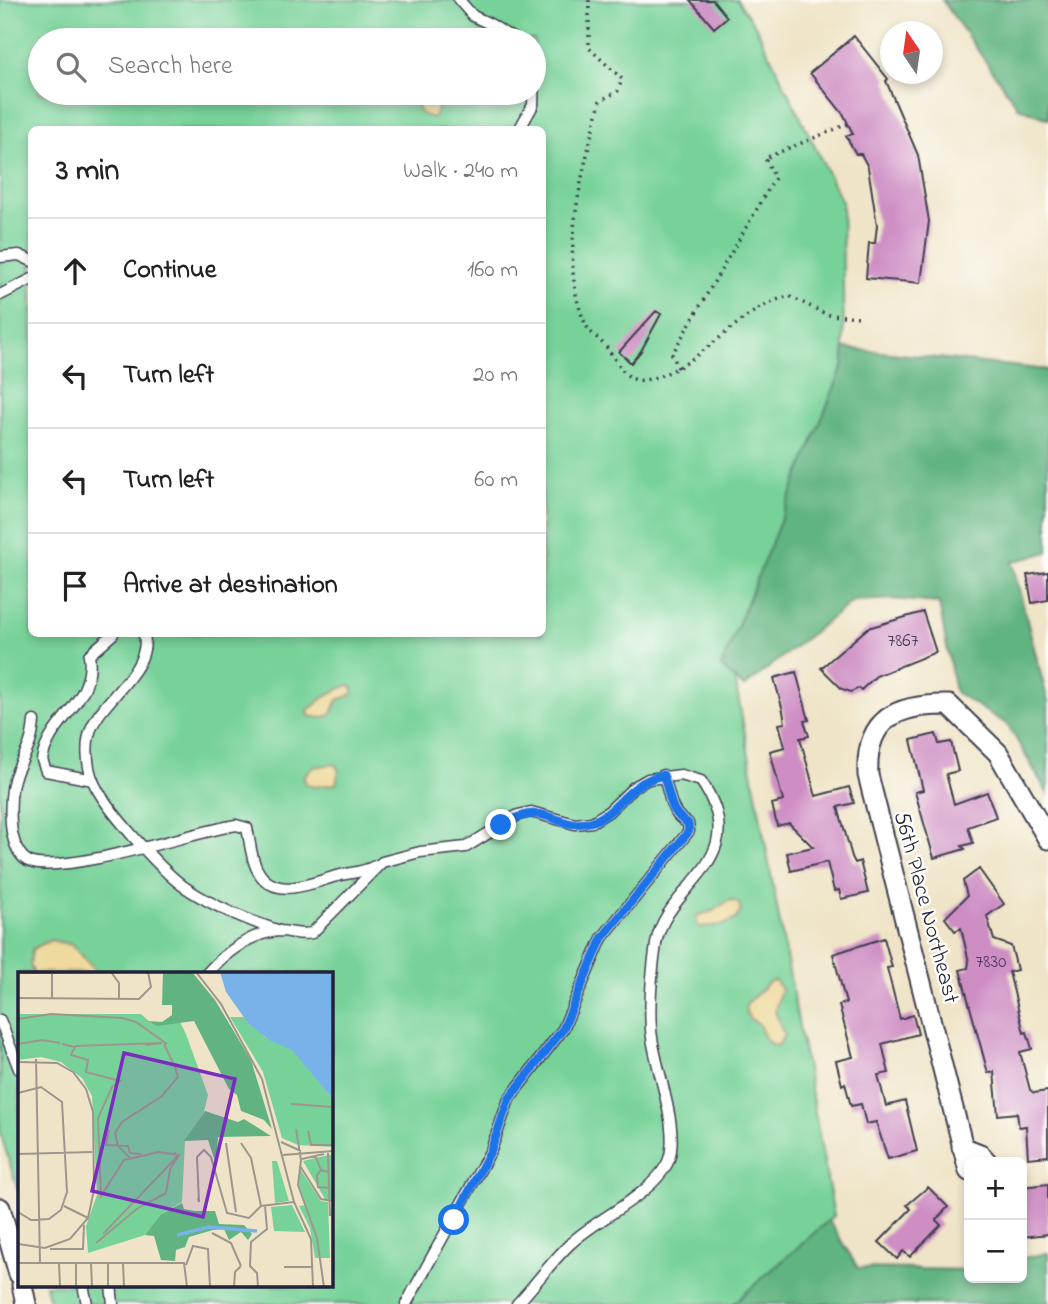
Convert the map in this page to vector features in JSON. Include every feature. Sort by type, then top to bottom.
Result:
[{"type":"street","name":"56th Place Northeast","points":[[965,1157],[937,1038],[868,775],[867,751],[873,734],[889,716],[918,704],[949,705],[973,725],[998,753],[1048,839]]},
{"type":"street","points":[[962,1147],[983,1157]]},
{"type":"street","points":[[0,1208],[18,1271]]},
{"type":"street","points":[[22,1286],[26,1304]]},
{"type":"lane","points":[[459,0],[473,16],[496,28]]},
{"type":"lane","points":[[490,24],[491,28]]},
{"type":"lane","points":[[521,126],[533,105]]},
{"type":"lane","points":[[0,257],[19,255],[28,259]]},
{"type":"lane","points":[[0,295],[28,281]]},
{"type":"lane","points":[[93,780],[46,771],[42,760],[48,743],[84,691],[92,674],[89,654],[109,637]]},
{"type":"lane","points":[[144,637],[141,657],[91,728],[87,753],[93,780],[112,811],[181,884],[202,898],[297,936],[312,933],[382,862]]},
{"type":"lane","points":[[34,722],[33,740],[13,783],[11,807],[11,826],[22,857],[31,863],[68,864],[236,825],[247,828],[257,871],[269,883],[288,889],[336,876],[362,873],[382,862],[420,852],[466,847],[518,815],[531,813],[575,824],[592,822],[608,813],[634,786],[663,775],[681,775],[701,781],[716,811],[719,835],[712,856],[669,917],[656,941],[651,1030],[672,1146],[667,1163],[654,1181],[569,1245],[517,1304]]},
{"type":"lane","points":[[406,1304],[491,1150],[509,1099],[563,1029],[602,938],[689,831],[688,823],[677,817],[670,804],[663,775]]},
{"type":"lane","points":[[208,972],[222,956],[260,936],[280,931]]},
{"type":"lane","points":[[0,1020],[18,1066]]},
{"type":"lane","points":[[83,1286],[87,1304]]},
{"type":"lane","points":[[111,1286],[113,1304]]},
{"type":"path","points":[[589,0],[590,48],[622,79],[618,91],[600,101],[576,204],[574,279],[578,305],[587,328],[604,343],[627,377],[634,381],[647,380],[678,369],[769,301],[789,296],[828,315],[862,317]]},
{"type":"path","points":[[678,369],[672,354],[775,178],[765,158],[848,124]]},
{"type":"green space","points":[[0,0],[737,0],[756,27],[842,202],[844,364],[732,664],[834,1216],[733,1304],[50,1304],[45,1286],[332,1286],[332,972],[18,972],[18,1191],[0,1132]]},
{"type":"green space","points":[[942,0],[1048,0],[1048,119],[1018,107]]},
{"type":"green space","points":[[844,348],[1048,370],[1048,552],[1012,562],[1048,702],[1048,794],[1008,725],[955,692],[939,603],[892,599],[853,601],[744,687],[721,667],[844,364]]},
{"type":"green space","points":[[829,1220],[858,1268],[964,1270],[964,1283],[1027,1283],[1027,1257],[1048,1253],[1048,1304],[733,1304]]},
{"type":"sand","points":[[418,105],[440,105],[433,118],[421,114]]},
{"type":"sand","points":[[349,685],[353,688],[353,694],[338,700],[331,715],[321,718],[309,716],[308,710],[330,693]]},
{"type":"sand","points":[[335,764],[339,771],[336,784],[313,787],[305,783],[304,775],[313,767]]},
{"type":"sand","points":[[729,900],[738,902],[741,910],[736,919],[723,925],[698,927],[696,916],[713,911]]},
{"type":"sand","points":[[51,940],[72,945],[97,972],[33,972],[30,966],[32,949]]},
{"type":"sand","points":[[775,980],[781,989],[775,1011],[784,1035],[779,1045],[767,1041],[758,1023],[750,1019],[746,1009],[750,1000]]},
{"type":"building","points":[[690,0],[713,0],[727,17],[714,28]]},
{"type":"building","points":[[854,36],[880,69],[880,84],[887,84],[918,155],[929,221],[921,283],[866,278],[869,243],[875,243],[877,225],[868,167],[861,154],[856,154],[846,136],[853,134],[844,115],[810,73]]},
{"type":"building","points":[[656,311],[661,314],[641,351],[631,363],[619,352]]},
{"type":"building","points":[[1048,572],[1048,600],[1032,603],[1027,575]]},
{"type":"building","points":[[923,612],[936,652],[876,676],[861,690],[859,688],[851,692],[842,689],[821,668],[868,628]]},
{"type":"building","points":[[796,672],[809,720],[804,721],[809,736],[800,738],[815,793],[816,796],[849,787],[854,803],[838,807],[852,857],[855,863],[860,861],[868,893],[841,899],[839,890],[834,891],[827,862],[791,871],[787,853],[813,847],[789,823],[777,826],[772,804],[783,801],[770,751],[785,747],[779,724],[785,723],[774,678]]},
{"type":"building","points":[[936,734],[939,744],[951,742],[958,771],[946,774],[954,804],[987,792],[996,817],[968,827],[973,843],[962,846],[965,849],[934,858],[915,792],[923,790],[911,740]]},
{"type":"building","points":[[979,869],[1004,904],[987,916],[994,940],[1011,946],[1014,957],[1017,970],[1009,972],[1024,1033],[1027,1032],[1032,1049],[1020,1052],[1030,1090],[1034,1093],[1048,1091],[1048,1156],[1028,1158],[1026,1126],[1019,1127],[1017,1113],[998,1115],[994,1072],[988,1073],[960,970],[968,968],[969,962],[961,928],[955,931],[945,918],[967,896],[963,881]]},
{"type":"building","points":[[884,938],[892,967],[887,968],[900,1019],[913,1015],[918,1034],[882,1044],[889,1073],[878,1075],[886,1106],[905,1101],[917,1151],[888,1159],[876,1122],[866,1124],[861,1104],[851,1106],[845,1083],[842,1085],[836,1061],[853,1057],[839,1005],[846,1003],[833,954]]},
{"type":"building","points":[[1048,1184],[1048,1234],[1027,1236],[1027,1186]]},
{"type":"building","points":[[928,1187],[948,1207],[936,1220],[941,1225],[910,1257],[903,1251],[897,1259],[879,1242],[911,1209],[907,1205]]},
{"type":"route","points":[[454,1220],[491,1150],[515,1088],[563,1029],[584,973],[602,938],[643,886],[684,841],[689,831],[688,823],[677,817],[670,804],[669,789],[663,775],[634,786],[608,813],[592,822],[575,824],[559,821],[547,814],[531,813],[518,815],[501,825]]}]
